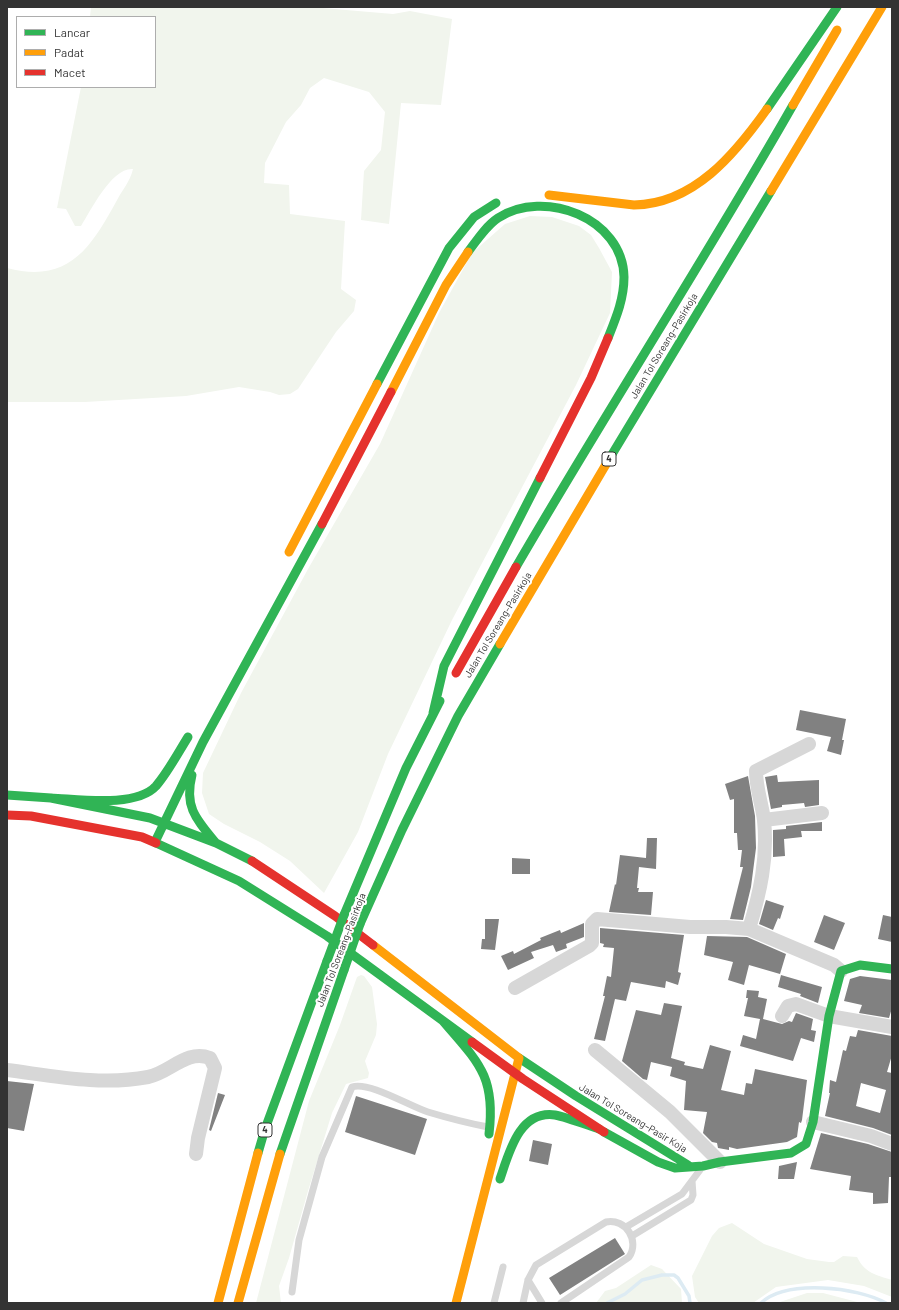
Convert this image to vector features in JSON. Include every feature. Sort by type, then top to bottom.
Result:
[{"type":"main road","points":[[540,194],[646,205],[676,198],[694,188],[748,136],[838,7]]},
{"type":"main road","name":"Jalan Tol Soreang–Pasirkoja","points":[[238,1303],[285,1138],[360,924],[402,830],[458,716],[636,413],[882,7]]},
{"type":"main road","name":"Jalan Tol Soreang–Pasirkoja","points":[[218,1303],[265,1129],[344,915],[406,768],[433,713],[531,542],[625,385],[729,217],[843,21]]},
{"type":"main road","points":[[286,559],[430,282],[453,243],[470,222],[491,205],[505,200]]},
{"type":"main road","points":[[155,842],[203,742],[360,453],[446,285],[464,257],[488,226],[499,217],[523,207],[542,205],[564,209],[585,217],[601,228],[612,241],[619,256],[624,276],[620,309],[591,378],[444,666],[433,713]]},
{"type":"main road","points":[[51,798],[127,800],[135,798],[155,787],[190,734],[163,791]]},
{"type":"main road","points":[[203,742],[189,785],[188,801],[195,818],[216,843]]},
{"type":"main road","name":"Jalan Tol Soreang–Pasir Koja","points":[[7,795],[51,798],[147,824]]},
{"type":"main road","name":"Jalan Tol Soreang–Pasir Koja","points":[[7,815],[147,824],[163,823],[216,843],[252,862],[335,916],[519,1058],[576,1096],[692,1168]]},
{"type":"main road","name":"Jalan Tol Soreang–Pasir Koja","points":[[147,824],[155,842],[239,881],[294,914],[327,936],[396,988],[523,1079],[600,1129],[658,1162],[675,1168],[692,1168]]},
{"type":"main road","points":[[692,1168],[720,1162],[766,1157],[799,1150],[806,1144],[813,1122],[829,1016],[842,971],[854,965],[892,969]]},
{"type":"main road","points":[[443,1021],[475,1060],[489,1087],[492,1109],[476,1224]]},
{"type":"main road","points":[[456,1303],[519,1058]]},
{"type":"main road","points":[[528,1063],[496,1188],[519,1132],[526,1122],[544,1114],[555,1115],[600,1129]]},
{"type":"street","points":[[749,929],[760,891],[766,858],[764,820],[756,771],[809,744]]},
{"type":"street","points":[[764,820],[822,813]]},
{"type":"street","points":[[515,988],[589,946],[592,943],[592,924],[597,919],[690,928],[726,927],[749,929],[834,965],[842,971]]},
{"type":"street","points":[[782,1016],[788,1006],[796,1004],[829,1016],[892,1027]]},
{"type":"street","points":[[595,1050],[670,1112],[720,1162]]},
{"type":"street","points":[[7,1070],[98,1081],[149,1077],[175,1066],[186,1058],[203,1055],[210,1058],[215,1068],[198,1138],[196,1154]]},
{"type":"street","points":[[813,1122],[871,1136],[892,1144]]},
{"type":"lane","points":[[292,1292],[299,1240],[322,1157],[352,1087],[364,1086],[426,1111],[458,1121],[490,1127]]},
{"type":"lane","points":[[626,1227],[682,1194],[703,1166]]},
{"type":"lane","points":[[632,1236],[691,1200],[693,1195],[692,1181]]},
{"type":"lane","points":[[522,1303],[528,1280],[536,1265],[606,1222],[618,1222],[626,1227],[632,1236],[632,1252],[629,1257],[560,1303]]},
{"type":"lane","points":[[494,1303],[503,1267]]},
{"type":"lane","points":[[528,1280],[542,1303]]},
{"type":"shaded area","points":[[91,7],[311,7],[393,14],[410,11],[452,19],[441,105],[401,103],[389,224],[361,220],[364,171],[381,150],[385,112],[369,92],[324,78],[310,88],[301,105],[286,122],[265,163],[264,183],[289,185],[290,214],[345,221],[341,289],[356,300],[354,311],[336,332],[298,389],[290,394],[279,395],[239,387],[186,396],[85,402],[7,402],[7,268],[28,272],[46,271],[61,267],[75,259],[97,234],[132,174],[133,169],[125,170],[110,182],[96,200],[81,226],[75,226],[66,209],[57,208],[81,88],[156,88],[156,16],[90,16]]},
{"type":"shaded area","points":[[530,216],[552,217],[579,226],[591,235],[612,272],[610,313],[576,385],[452,620],[388,754],[358,832],[324,893],[290,861],[260,842],[224,824],[209,814],[202,793],[203,773],[241,693],[308,569],[380,444],[439,313],[472,253],[505,224]]},
{"type":"shaded area","points":[[361,975],[364,976],[372,987],[377,1024],[376,1035],[365,1061],[369,1073],[368,1078],[346,1084],[332,1113],[289,1258],[279,1286],[281,1303],[256,1303],[309,1101],[340,1025],[357,977]]},
{"type":"shaded area","points":[[732,1223],[764,1244],[807,1259],[834,1262],[843,1256],[857,1257],[867,1270],[876,1275],[892,1280],[892,1297],[864,1286],[828,1280],[776,1287],[753,1303],[699,1303],[695,1297],[692,1276],[712,1236],[719,1228]]},
{"type":"shaded area","points":[[651,1265],[662,1269],[681,1289],[682,1303],[596,1303],[605,1291],[616,1288]]},
{"type":"shaded area","points":[[807,1293],[823,1293],[861,1303],[777,1303]]},
{"type":"building","points":[[800,710],[846,719],[841,755],[827,751],[831,737],[796,730]]},
{"type":"building","points":[[777,775],[778,782],[819,780],[819,805],[805,807],[804,803],[782,805],[782,807],[771,809],[765,777]]},
{"type":"building","points":[[748,776],[755,816],[756,848],[751,887],[743,920],[730,919],[743,867],[740,867],[742,850],[738,850],[737,833],[734,833],[734,799],[730,800],[725,784]]},
{"type":"building","points":[[822,822],[822,831],[801,831],[802,837],[784,839],[785,856],[773,857],[773,830],[786,829],[786,826]]},
{"type":"building","points":[[647,838],[657,838],[656,869],[639,867],[637,888],[639,888],[638,892],[653,892],[651,915],[609,912],[615,884],[616,885],[620,855],[646,858]]},
{"type":"building","points":[[512,858],[530,859],[530,874],[512,874]]},
{"type":"building","points":[[766,900],[784,906],[780,919],[778,918],[773,930],[759,924]]},
{"type":"building","points":[[824,915],[845,923],[834,950],[814,942]]},
{"type":"building","points":[[883,915],[892,917],[892,942],[878,939]]},
{"type":"building","points":[[485,919],[499,919],[495,950],[481,949],[482,939],[485,939]]},
{"type":"building","points":[[584,923],[584,937],[566,944],[567,948],[556,952],[553,945],[531,952],[534,958],[508,970],[501,956],[513,951],[514,954],[541,940],[540,938],[560,930],[561,933]]},
{"type":"building","points":[[600,928],[684,935],[678,972],[681,973],[678,985],[666,981],[665,988],[631,982],[626,1001],[615,999],[605,1041],[594,1039],[605,996],[603,996],[607,976],[611,977],[614,948],[603,947],[604,944],[600,943]]},
{"type":"building","points":[[707,936],[747,937],[786,954],[780,974],[749,965],[744,985],[728,980],[733,962],[704,955]]},
{"type":"building","points":[[781,975],[822,987],[818,1003],[800,996],[801,994],[778,987]]},
{"type":"building","points":[[860,976],[892,980],[892,1008],[889,1018],[859,1013],[862,1005],[844,1001],[850,979]]},
{"type":"building","points":[[747,990],[759,991],[758,997],[767,999],[763,1019],[782,1024],[789,1021],[792,1022],[796,1013],[813,1019],[811,1030],[816,1031],[814,1042],[801,1038],[793,1061],[740,1046],[743,1035],[756,1039],[760,1019],[744,1016],[748,998],[746,998]]},
{"type":"building","points":[[664,1003],[682,1006],[671,1058],[685,1062],[684,1065],[703,1069],[710,1045],[731,1051],[721,1090],[744,1095],[746,1083],[752,1084],[755,1069],[807,1080],[802,1120],[801,1123],[799,1122],[797,1137],[787,1142],[737,1149],[729,1147],[729,1150],[718,1148],[717,1143],[712,1142],[703,1133],[707,1112],[684,1110],[686,1081],[670,1076],[672,1067],[651,1062],[647,1080],[643,1079],[622,1061],[636,1010],[661,1015]]},
{"type":"building","points":[[858,1030],[892,1036],[892,1055],[887,1072],[892,1073],[892,1135],[873,1128],[825,1116],[830,1093],[830,1080],[836,1082],[843,1050],[846,1051],[850,1036],[856,1037]],"holes":[[[861,1083],[886,1090],[880,1113],[856,1106]]]},
{"type":"building","points":[[7,1081],[34,1084],[24,1131],[7,1128]]},
{"type":"building","points":[[218,1093],[225,1095],[211,1131],[209,1130]]},
{"type":"building","points":[[356,1096],[427,1119],[415,1155],[345,1132]]},
{"type":"building","points":[[821,1133],[868,1144],[892,1152],[892,1177],[889,1177],[888,1203],[873,1204],[873,1193],[849,1190],[851,1176],[810,1169]]},
{"type":"building","points":[[533,1140],[552,1144],[548,1165],[529,1161]]},
{"type":"building","points":[[797,1162],[794,1179],[778,1179],[779,1166]]},
{"type":"building","points":[[615,1238],[625,1254],[560,1295],[549,1278]]},
{"type":"waterway","points":[[607,1303],[625,1294],[642,1280],[662,1275],[674,1275],[678,1278],[689,1296],[690,1303]]},
{"type":"waterway","points":[[761,1303],[773,1295],[804,1288],[822,1288],[858,1293],[873,1297],[886,1303]]},
{"type":"traffic: fast","points":[[767,109],[837,7]]},
{"type":"traffic: fast","points":[[516,567],[725,221],[793,105]]},
{"type":"traffic: fast","points":[[608,461],[771,191]]},
{"type":"traffic: fast","points":[[377,384],[449,248],[474,217],[496,203]]},
{"type":"traffic: fast","points":[[468,252],[494,221],[517,210],[537,206],[558,208],[578,214],[596,224],[610,239],[620,256],[624,277],[621,301],[608,338]]},
{"type":"traffic: fast","points":[[433,713],[444,666],[540,478]]},
{"type":"traffic: fast","points":[[155,842],[203,742],[322,524]]},
{"type":"traffic: fast","points":[[360,924],[402,830],[458,716],[500,644]]},
{"type":"traffic: fast","points":[[344,915],[406,768],[440,701]]},
{"type":"traffic: fast","points":[[51,798],[106,801],[121,800],[147,793],[156,786],[169,769],[188,737]]},
{"type":"traffic: fast","points":[[192,775],[190,786],[191,804],[203,827],[216,843]]},
{"type":"traffic: fast","points":[[7,795],[51,798],[150,818],[216,843],[252,861]]},
{"type":"traffic: fast","points":[[156,843],[239,881],[327,936],[472,1042]]},
{"type":"traffic: fast","points":[[327,961],[344,915]]},
{"type":"traffic: fast","points":[[344,970],[360,924]]},
{"type":"traffic: fast","points":[[258,1153],[265,1129],[327,961]]},
{"type":"traffic: fast","points":[[604,1132],[658,1162],[675,1168],[703,1166],[720,1162],[791,1153],[806,1144],[813,1122],[829,1016],[841,971],[860,965],[892,969]]},
{"type":"traffic: fast","points":[[280,1154],[344,970]]},
{"type":"traffic: fast","points":[[443,1021],[475,1059],[482,1071],[490,1098],[489,1134]]},
{"type":"traffic: fast","points":[[519,1058],[576,1096],[688,1165]]},
{"type":"traffic: fast","points":[[500,1179],[507,1157],[517,1135],[532,1119],[543,1115],[555,1115],[599,1129]]},
{"type":"traffic: slow","points":[[771,191],[882,7]]},
{"type":"traffic: slow","points":[[793,105],[837,30]]},
{"type":"traffic: slow","points":[[549,195],[634,205],[656,202],[676,196],[711,174],[727,159],[755,126],[767,109]]},
{"type":"traffic: slow","points":[[391,392],[446,285],[468,252]]},
{"type":"traffic: slow","points":[[289,552],[377,384]]},
{"type":"traffic: slow","points":[[500,644],[608,461]]},
{"type":"traffic: slow","points":[[373,945],[519,1058]]},
{"type":"traffic: slow","points":[[456,1303],[519,1058]]},
{"type":"traffic: slow","points":[[218,1303],[258,1153]]},
{"type":"traffic: slow","points":[[238,1303],[280,1154]]},
{"type":"traffic: jam","points":[[540,478],[591,378],[608,338]]},
{"type":"traffic: jam","points":[[322,524],[391,392]]},
{"type":"traffic: jam","points":[[456,673],[516,567]]},
{"type":"traffic: jam","points":[[7,815],[31,816],[142,837],[156,843]]},
{"type":"traffic: jam","points":[[252,861],[335,916],[373,945]]},
{"type":"traffic: jam","points":[[472,1042],[523,1079],[604,1132]]}]
